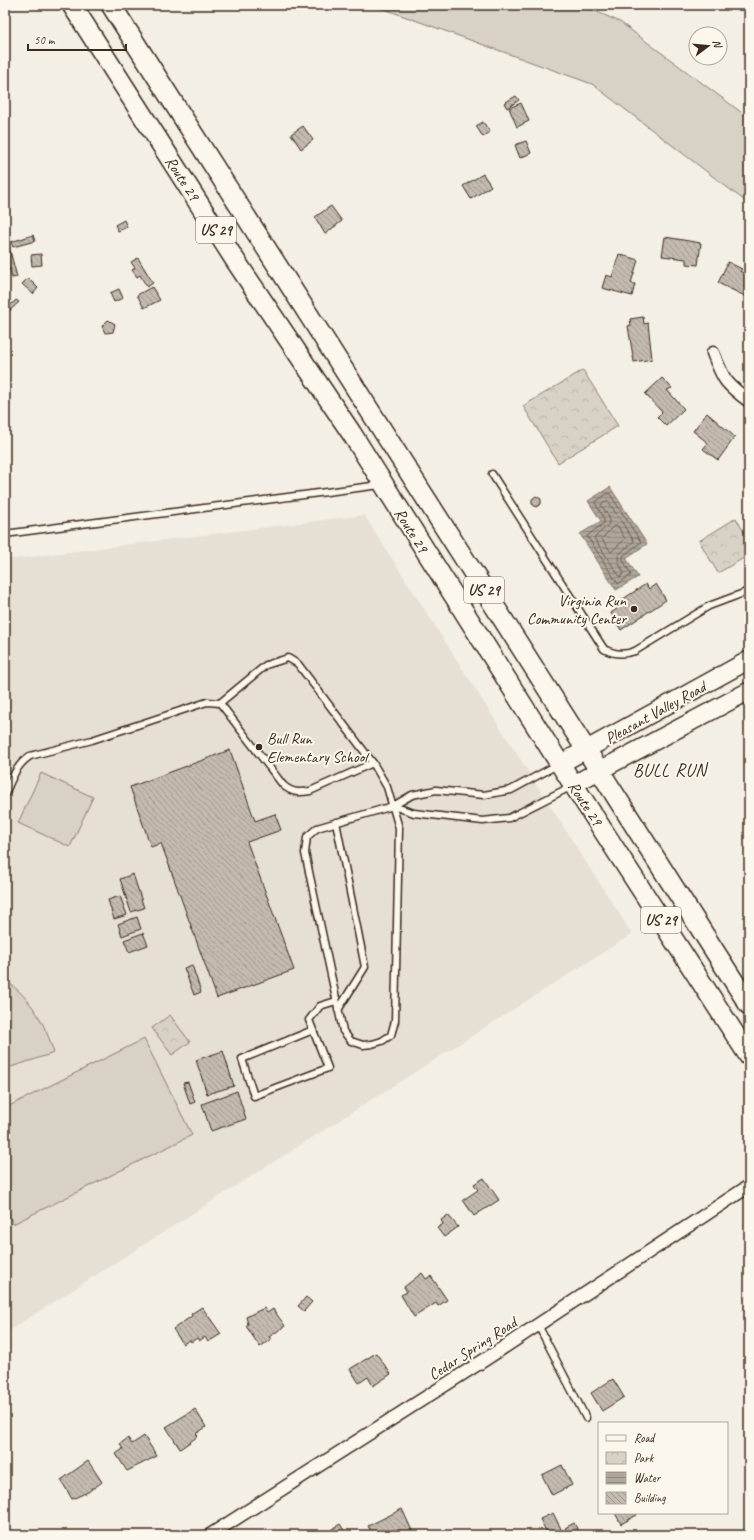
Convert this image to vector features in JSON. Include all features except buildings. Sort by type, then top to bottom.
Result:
[{"type":"main road","points":[[66,5],[84,24]]},
{"type":"main road","name":"Route 29","points":[[72,5],[383,484],[560,764],[749,1056]]},
{"type":"main road","name":"Route 29","points":[[111,5],[749,1005]]},
{"type":"main road","name":"Pleasant Valley Road","points":[[560,764],[749,660]]},
{"type":"main road","name":"Pleasant Valley Road","points":[[574,784],[749,691]]},
{"type":"street","points":[[713,353],[722,377],[728,386],[749,401]]},
{"type":"street","name":"Cedar Spring Road","points":[[210,1535],[538,1325],[749,1186]]},
{"type":"lane","points":[[492,474],[604,649],[611,653],[627,654],[635,651],[709,606],[749,591]]},
{"type":"lane","points":[[5,534],[383,484]]},
{"type":"lane","points":[[5,794],[16,769],[22,761],[30,756],[92,740],[208,702],[220,703],[266,665],[288,658],[298,664],[373,763],[387,787],[393,806],[399,828],[395,1021],[391,1035],[382,1041],[363,1045],[351,1041],[342,1031],[305,853],[308,837],[317,828],[393,806],[412,795],[436,790],[484,795],[511,790],[560,764]]},
{"type":"lane","points":[[220,703],[289,791],[299,793],[310,791],[373,763]]},
{"type":"lane","points":[[393,806],[414,813],[483,821],[509,818],[574,784]]},
{"type":"lane","points":[[336,822],[365,967],[338,1010]]},
{"type":"lane","points":[[313,1030],[242,1059],[254,1096],[328,1068],[313,1030],[309,1020],[320,1006],[336,1001]]},
{"type":"lane","points":[[538,1325],[586,1418]]},
{"type":"shaded area","name":"Bull Run Elementary School","points":[[364,515],[632,934],[5,1333],[5,560]]},
{"type":"green space","points":[[373,5],[582,5],[620,22],[749,118],[749,204],[592,84]]},
{"type":"green space","points":[[583,370],[618,426],[558,463],[523,406]]},
{"type":"green space","points":[[736,518],[749,541],[749,555],[718,573],[699,541]]},
{"type":"green space","points":[[41,773],[93,797],[70,847],[18,823]]},
{"type":"green space","points":[[5,980],[30,1003],[46,1031],[54,1053],[5,1069]]},
{"type":"green space","points":[[170,1015],[190,1042],[172,1055],[152,1028]]},
{"type":"green space","points":[[144,1039],[192,1135],[13,1224],[5,1208],[5,1108]]},
{"type":"water","points":[[610,487],[647,544],[626,558],[638,577],[616,590],[580,534],[601,521],[588,501]]},
{"type":"place","name":"Virginia Run Community Center","points":[[634,609]]},
{"type":"place","name":"Bull Run Elementary School","points":[[259,747]]},
{"type":"district","name":"BULL RUN","points":[[670,770]]}]
